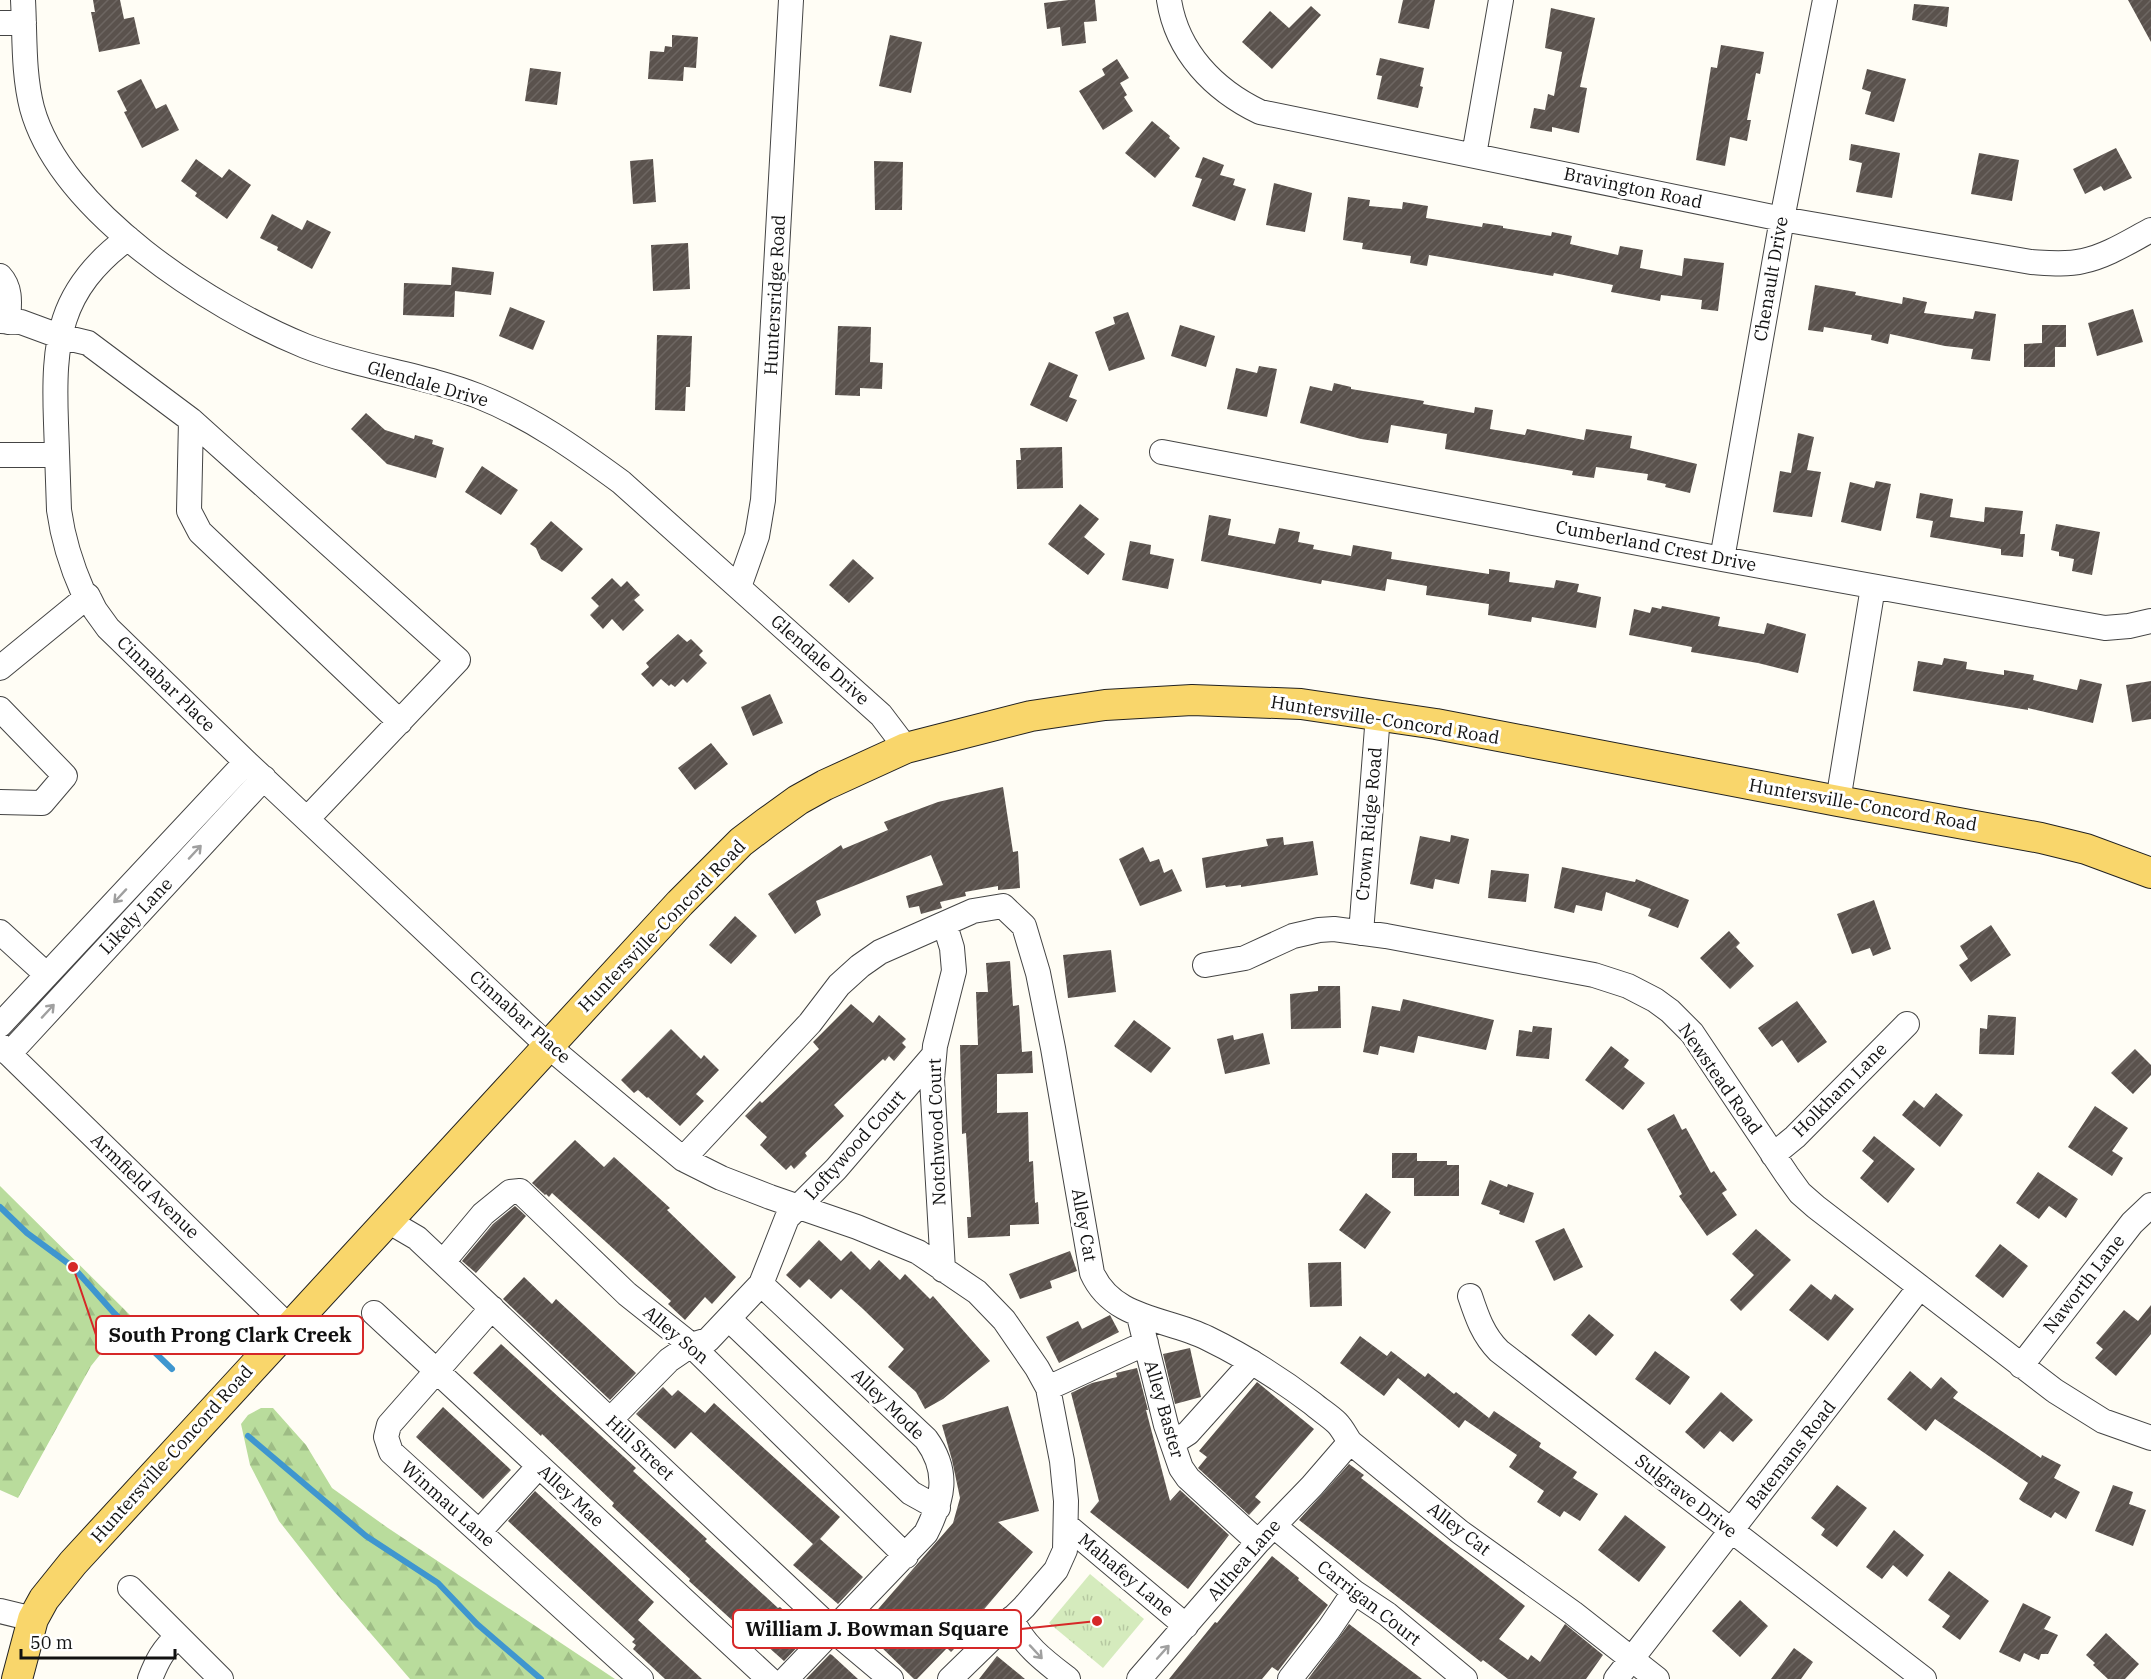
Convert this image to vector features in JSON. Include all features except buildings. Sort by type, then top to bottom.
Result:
[{"type":"main road","name":"Huntersville-Concord Road","points":[[17,1679],[33,1618],[44,1599],[73,1563],[680,903],[741,842],[798,800],[825,785],[906,748],[1031,716],[1105,705],[1192,700],[1269,701],[1448,726],[2041,838],[2086,849],[2151,873]]},
{"type":"street","name":"Huntersridge Road","points":[[739,587],[757,536],[764,500],[791,0]]},
{"type":"street","name":"Bravington Road","points":[[1169,0],[1172,17],[1188,53],[1205,73],[1240,102],[1260,112],[1782,219],[2031,262],[2084,261],[2104,254],[2151,230]]},
{"type":"street","points":[[1474,155],[1500,0]]},
{"type":"street","name":"Chenault Drive","points":[[1722,559],[1782,219],[1825,0]]},
{"type":"street","name":"Glendale Drive","points":[[24,12],[27,79],[33,108],[43,136],[58,164],[74,184],[93,206],[128,238],[162,266],[208,297],[255,323],[305,346],[360,365],[430,381],[477,396],[535,422],[578,450],[621,482],[881,715],[906,748]]},
{"type":"street","points":[[0,23],[24,12]]},
{"type":"street","name":"Cinnabar Place","points":[[128,238],[113,249],[87,276],[68,309],[59,336],[54,381],[59,510],[62,531],[74,573],[94,610],[115,635],[255,770],[548,1046],[683,1159],[721,1178],[857,1227],[918,1252],[977,1292],[1004,1320],[1037,1368],[1048,1388],[1062,1461],[1066,1525],[1065,1550],[1056,1570],[1012,1618],[950,1679]]},
{"type":"street","points":[[0,276],[9,294],[4,321],[21,322],[59,336],[88,343],[191,420],[458,660],[308,818]]},
{"type":"street","points":[[191,420],[189,511],[200,532],[400,722]]},
{"type":"street","name":"Cumberland Crest Drive","points":[[1162,452],[1722,559],[2105,628],[2151,621]]},
{"type":"street","points":[[0,455],[57,456]]},
{"type":"street","points":[[1838,801],[1873,587]]},
{"type":"street","points":[[0,668],[88,596]]},
{"type":"street","points":[[0,709],[65,776],[42,803],[0,802]]},
{"type":"street","name":"Crown Ridge Road","points":[[1361,933],[1378,715]]},
{"type":"street","name":"Likely Lane","points":[[0,1025],[47,975],[255,770]]},
{"type":"street","name":"Likely Lane","points":[[4,1050],[255,770]]},
{"type":"street","name":"Alley Cat","points":[[683,1159],[810,1023],[839,985],[880,952],[973,911],[1003,906],[1024,926],[1038,973],[1092,1273],[1097,1283],[1114,1302],[1139,1316],[1205,1337],[1252,1362],[1294,1390],[1337,1423],[1350,1442],[1460,1532],[1633,1658],[1657,1679]]},
{"type":"street","name":"Notchwood Court","points":[[943,1270],[932,1079],[933,1056],[954,971],[952,948],[945,925]]},
{"type":"street","name":"Newstead Road","points":[[1205,964],[1245,958],[1293,936],[1334,929],[1594,975],[1628,986],[1670,1011],[1692,1033],[1800,1193],[1816,1207],[2061,1396],[2103,1421],[2151,1438]]},
{"type":"street","points":[[0,932],[47,975]]},
{"type":"street","name":"Holkham Lane","points":[[1773,1155],[1795,1137],[1907,1024]]},
{"type":"street","name":"Armfield Avenue","points":[[4,1050],[289,1327]]},
{"type":"street","name":"Loftywood Court","points":[[761,1284],[787,1218],[836,1169],[933,1056]]},
{"type":"street","name":"Alley Son","points":[[443,1262],[483,1214],[510,1192],[520,1191],[627,1294],[691,1345],[906,1556]]},
{"type":"street","name":"Naworth Lane","points":[[2021,1366],[2132,1223],[2151,1205]]},
{"type":"street","name":"Hill Street","points":[[388,1221],[417,1238],[834,1631],[891,1679]]},
{"type":"street","points":[[610,1420],[669,1360],[691,1345],[708,1340],[761,1284]]},
{"type":"street","name":"Alley Mode","points":[[761,1284],[926,1439],[934,1450],[942,1469],[938,1508],[926,1533],[786,1679]]},
{"type":"street","name":"Batemans Road","points":[[1616,1679],[1920,1287]]},
{"type":"street","name":"Sulgrave Drive","points":[[1470,1296],[1480,1327],[1499,1351],[1924,1679]]},
{"type":"street","name":"Winmau Lane","points":[[492,1308],[389,1425],[386,1437],[391,1452],[641,1679]]},
{"type":"street","name":"Alley Mae","points":[[374,1312],[436,1372],[770,1679]]},
{"type":"street","name":"Alley Baster","points":[[1139,1316],[1166,1425],[1174,1442],[1181,1468],[1188,1478],[1266,1534]]},
{"type":"street","points":[[729,1319],[911,1493],[938,1508]]},
{"type":"street","points":[[1048,1388],[1146,1342]]},
{"type":"street","points":[[1174,1442],[1188,1433],[1252,1362]]},
{"type":"street","name":"Althea Lane","points":[[1139,1679],[1350,1442]]},
{"type":"street","points":[[479,1532],[539,1466]]},
{"type":"street","name":"Mahafey Lane","points":[[1066,1525],[1186,1626]]},
{"type":"street","name":"Carrigan Court","points":[[1266,1534],[1387,1614],[1465,1679]]},
{"type":"street","points":[[130,1588],[221,1679]]},
{"type":"street","points":[[1290,1679],[1354,1592]]},
{"type":"street","points":[[0,1611],[33,1618]]},
{"type":"street","points":[[1012,1618],[1025,1640],[1045,1661],[1068,1679]]},
{"type":"street","points":[[150,1679],[157,1659],[164,1648],[178,1636]]},
{"type":"green space","points":[[0,1186],[131,1316],[91,1366],[18,1498],[0,1490]]},
{"type":"green space","points":[[261,1408],[273,1408],[306,1445],[332,1488],[388,1528],[615,1679],[410,1679],[334,1591],[279,1521],[250,1465],[241,1424],[248,1415]]},
{"type":"green space","points":[[1090,1574],[1144,1619],[1103,1668],[1049,1623]]},
{"type":"waterway","points":[[0,1207],[27,1233],[73,1267],[114,1313],[172,1369]]},
{"type":"waterway","points":[[248,1436],[366,1536],[438,1583],[477,1624],[541,1679]]},
{"type":"place","name":"South Prong Clark Creek","points":[[73,1267]]},
{"type":"place","name":"William J. Bowman Square","points":[[1097,1621]]}]
